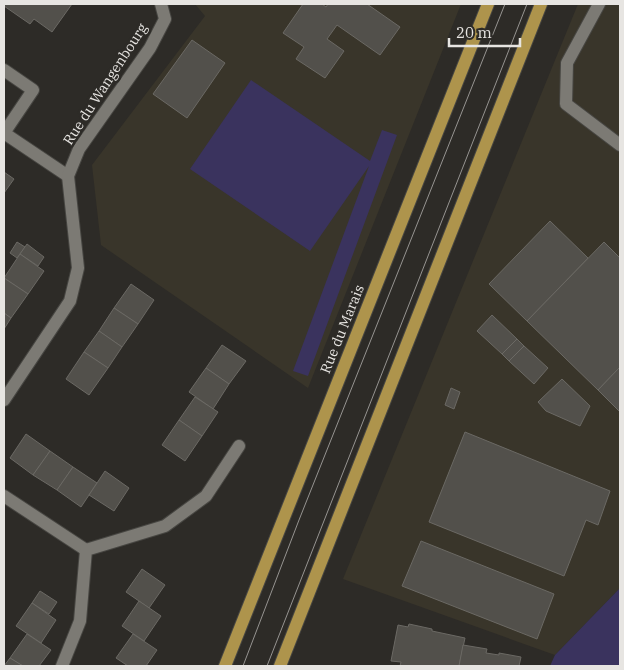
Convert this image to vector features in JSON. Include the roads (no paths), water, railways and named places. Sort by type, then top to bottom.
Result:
[{"type":"main road","name":"Rue du Marais","points":[[225,666],[488,4]]},
{"type":"main road","points":[[280,666],[541,4]]},
{"type":"street","name":"Rue du Wangenbourg","points":[[4,400],[70,301],[78,268],[68,176],[79,149],[150,48],[164,19],[161,4]]},
{"type":"street","points":[[599,4],[567,63],[566,104],[620,145]]},
{"type":"street","points":[[4,70],[33,90],[4,133],[68,176]]},
{"type":"street","points":[[86,550],[165,526],[206,496],[239,446]]},
{"type":"street","points":[[4,496],[86,550]]},
{"type":"street","points":[[62,666],[80,621],[86,550]]},
{"type":"tram line","points":[[243,666],[299,520],[505,4]]},
{"type":"tram line","points":[[267,666],[527,4]]}]
